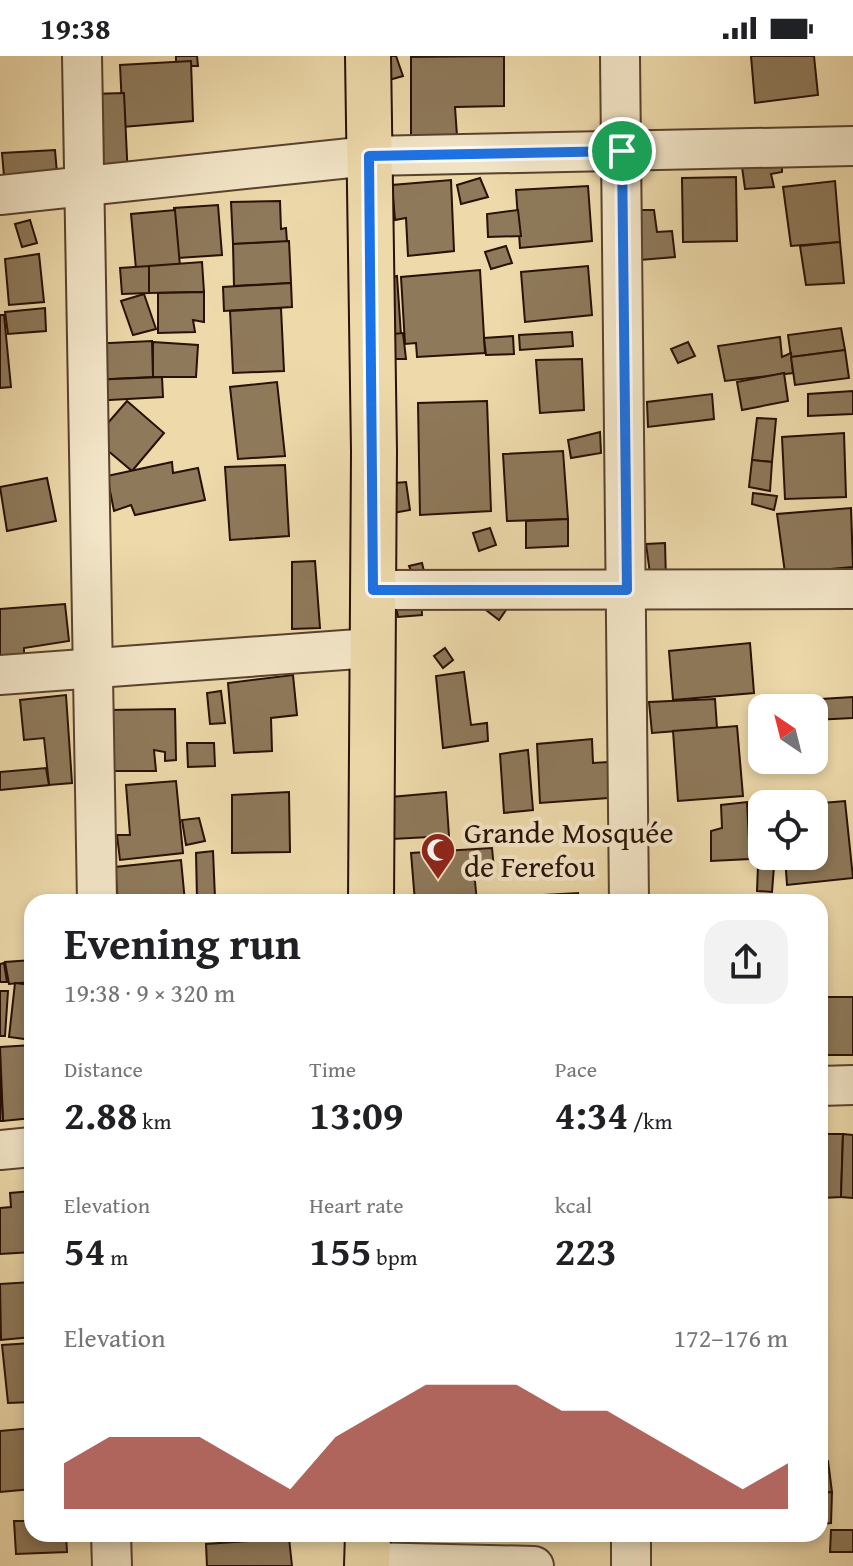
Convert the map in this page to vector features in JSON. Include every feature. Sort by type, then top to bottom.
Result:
[{"type":"main road","points":[[368,56],[373,590],[371,894]]},
{"type":"street","points":[[82,56],[97,894]]},
{"type":"street","points":[[620,56],[629,894]]},
{"type":"street","points":[[0,195],[369,156],[853,146]]},
{"type":"street","points":[[373,590],[853,589]]},
{"type":"street","points":[[0,675],[372,648]]},
{"type":"street","points":[[828,1086],[853,1085]]},
{"type":"street","points":[[0,1150],[24,1148]]},
{"type":"street","points":[[111,1542],[112,1566]]},
{"type":"street","points":[[631,1542],[631,1566]]},
{"type":"street","points":[[367,1554],[534,1566]]},
{"type":"building","points":[[176,56],[197,56],[198,66],[176,66]]},
{"type":"building","points":[[374,56],[396,56],[403,76],[382,82]]},
{"type":"building","points":[[504,56],[504,106],[455,107],[457,136],[411,137],[411,57]]},
{"type":"building","points":[[751,56],[814,56],[818,95],[755,103]]},
{"type":"building","points":[[191,61],[193,121],[123,127],[120,65]]},
{"type":"building","points":[[124,93],[128,179],[97,179],[91,94]]},
{"type":"building","points":[[55,150],[58,185],[5,188],[2,153]]},
{"type":"building","points":[[782,163],[782,172],[771,174],[774,187],[745,189],[742,167]]},
{"type":"building","points":[[736,177],[737,241],[683,242],[682,178]]},
{"type":"building","points":[[480,178],[488,197],[461,204],[457,185]]},
{"type":"building","points":[[451,180],[454,251],[408,256],[406,218],[395,220],[392,185]]},
{"type":"building","points":[[835,181],[840,242],[791,246],[783,187]]},
{"type":"building","points":[[588,186],[592,241],[520,248],[516,190]]},
{"type":"building","points":[[280,201],[281,229],[286,228],[287,242],[233,244],[231,202]]},
{"type":"building","points":[[218,205],[222,255],[178,258],[174,208]]},
{"type":"building","points":[[175,210],[180,266],[136,269],[131,214]]},
{"type":"building","points":[[518,210],[521,236],[488,237],[487,214]]},
{"type":"building","points":[[636,210],[654,210],[657,232],[672,231],[675,257],[640,260]]},
{"type":"building","points":[[30,220],[37,243],[22,247],[15,224]]},
{"type":"building","points":[[289,241],[291,283],[234,286],[233,244]]},
{"type":"building","points":[[840,242],[844,283],[806,285],[800,246]]},
{"type":"building","points":[[506,246],[512,263],[491,269],[485,252]]},
{"type":"building","points":[[39,254],[44,302],[9,305],[5,259]]},
{"type":"building","points":[[202,262],[204,292],[149,293],[149,266]]},
{"type":"building","points":[[149,266],[149,293],[122,294],[120,268]]},
{"type":"building","points":[[588,266],[592,315],[525,322],[521,272]]},
{"type":"building","points":[[480,270],[485,353],[417,357],[416,343],[405,344],[401,277]]},
{"type":"building","points":[[397,276],[401,335],[383,335],[379,280]]},
{"type":"building","points":[[291,283],[292,307],[224,311],[223,287]]},
{"type":"building","points":[[204,292],[204,322],[193,320],[195,332],[158,333],[158,293]]},
{"type":"building","points":[[144,294],[156,329],[133,335],[121,301]]},
{"type":"building","points":[[45,308],[46,331],[8,334],[5,312]]},
{"type":"building","points":[[281,308],[284,371],[233,373],[230,311]]},
{"type":"building","points":[[0,315],[4,315],[11,387],[0,388]]},
{"type":"building","points":[[841,328],[845,350],[791,357],[788,335]]},
{"type":"building","points":[[572,332],[573,346],[520,350],[519,335]]},
{"type":"building","points":[[403,333],[406,359],[384,359],[383,335]]},
{"type":"building","points":[[513,336],[514,354],[486,355],[484,338]]},
{"type":"building","points":[[780,337],[782,357],[791,353],[793,373],[725,381],[718,346]]},
{"type":"building","points":[[152,341],[153,377],[90,380],[89,344]]},
{"type":"building","points":[[153,342],[198,345],[196,377],[153,377]]},
{"type":"building","points":[[688,342],[695,356],[678,363],[671,349]]},
{"type":"building","points":[[845,350],[849,378],[795,385],[791,357]]},
{"type":"building","points":[[582,359],[584,410],[540,413],[536,360]]},
{"type":"building","points":[[784,373],[788,401],[742,410],[737,382]]},
{"type":"building","points":[[162,377],[163,397],[92,401],[90,380]]},
{"type":"building","points":[[277,382],[285,456],[238,459],[230,387]]},
{"type":"building","points":[[853,391],[853,414],[808,416],[808,394]]},
{"type":"building","points":[[712,394],[714,419],[648,427],[647,402]]},
{"type":"building","points":[[127,401],[164,433],[132,471],[94,439]]},
{"type":"building","points":[[487,401],[491,511],[420,515],[418,403]]},
{"type":"building","points":[[757,418],[776,419],[772,462],[752,460]]},
{"type":"building","points":[[600,432],[601,453],[571,458],[568,440]]},
{"type":"building","points":[[844,433],[846,497],[785,499],[782,437]]},
{"type":"building","points":[[563,451],[568,519],[507,521],[503,454]]},
{"type":"building","points":[[752,460],[772,462],[770,491],[749,487]]},
{"type":"building","points":[[172,462],[173,473],[198,468],[205,500],[135,515],[131,505],[114,511],[107,476]]},
{"type":"building","points":[[285,465],[289,536],[230,540],[225,467]]},
{"type":"building","points":[[47,478],[56,521],[7,531],[0,487]]},
{"type":"building","points":[[406,482],[410,510],[387,514],[382,484]]},
{"type":"building","points":[[753,493],[777,496],[774,510],[752,504]]},
{"type":"building","points":[[851,508],[853,567],[785,573],[777,514]]},
{"type":"building","points":[[568,519],[568,546],[526,548],[526,521]]},
{"type":"building","points":[[490,528],[496,545],[479,551],[473,533]]},
{"type":"building","points":[[665,543],[666,580],[651,581],[646,544]]},
{"type":"building","points":[[315,561],[320,628],[292,629],[292,562]]},
{"type":"building","points":[[422,563],[427,584],[418,588],[409,566]]},
{"type":"building","points":[[500,591],[513,600],[499,620],[486,610]]},
{"type":"building","points":[[421,592],[422,615],[398,617],[394,595]]},
{"type":"building","points":[[65,604],[69,641],[24,648],[24,657],[0,659],[0,609]]},
{"type":"building","points":[[750,643],[754,693],[673,700],[669,651]]},
{"type":"building","points":[[445,648],[453,660],[443,668],[434,656]]},
{"type":"building","points":[[464,672],[471,725],[487,723],[488,741],[443,748],[436,676]]},
{"type":"building","points":[[293,675],[297,715],[271,718],[272,751],[234,753],[228,683]]},
{"type":"building","points":[[221,691],[225,723],[210,724],[207,693]]},
{"type":"building","points":[[66,695],[72,783],[49,785],[44,738],[24,740],[20,700]]},
{"type":"building","points":[[853,697],[853,718],[828,719],[828,699]]},
{"type":"building","points":[[715,699],[717,728],[652,733],[649,702]]},
{"type":"building","points":[[175,709],[176,760],[165,761],[165,752],[154,750],[156,771],[107,771],[107,710]]},
{"type":"building","points":[[737,726],[743,796],[678,801],[673,731]]},
{"type":"building","points":[[592,739],[593,763],[608,762],[608,798],[540,803],[537,744]]},
{"type":"building","points":[[187,743],[214,743],[215,766],[188,767]]},
{"type":"building","points":[[528,750],[533,810],[504,813],[500,754]]},
{"type":"building","points":[[46,768],[49,785],[0,790],[0,772]]},
{"type":"building","points":[[176,781],[183,853],[120,860],[117,835],[130,835],[126,785]]},
{"type":"building","points":[[289,792],[290,852],[232,853],[232,795]]},
{"type":"building","points":[[446,792],[449,836],[392,839],[391,797]]},
{"type":"building","points":[[845,801],[853,878],[787,885],[786,870],[828,870],[828,802]]},
{"type":"building","points":[[747,802],[748,859],[711,861],[711,831],[722,828],[721,805]]},
{"type":"building","points":[[199,818],[205,841],[186,845],[182,820]]},
{"type":"building","points":[[492,848],[494,869],[474,871],[476,894],[414,894],[411,853]]},
{"type":"building","points":[[213,851],[215,894],[197,894],[196,853]]},
{"type":"building","points":[[181,860],[184,894],[117,894],[115,867]]},
{"type":"building","points":[[758,870],[774,870],[772,892],[757,891]]},
{"type":"building","points":[[24,961],[24,983],[9,984],[5,962]]},
{"type":"building","points":[[4,963],[7,982],[0,982],[0,964]]},
{"type":"building","points":[[15,983],[24,984],[24,1039],[9,1037]]},
{"type":"building","points":[[0,991],[8,991],[5,1036],[0,1036]]},
{"type":"building","points":[[828,997],[853,997],[853,1055],[828,1055]]},
{"type":"building","points":[[24,1046],[24,1119],[3,1121],[0,1047]]},
{"type":"building","points":[[0,1074],[3,1121],[0,1121]]},
{"type":"building","points":[[828,1134],[843,1134],[841,1197],[828,1198]]},
{"type":"building","points":[[843,1134],[853,1135],[853,1198],[841,1197]]},
{"type":"building","points":[[24,1192],[24,1252],[0,1254],[0,1208],[11,1207],[10,1193]]},
{"type":"building","points":[[24,1282],[24,1338],[1,1340],[0,1284]]},
{"type":"building","points":[[24,1344],[24,1402],[8,1403],[2,1345]]},
{"type":"building","points":[[24,1429],[24,1490],[0,1492],[0,1431]]},
{"type":"building","points":[[828,1461],[832,1492],[828,1492]]},
{"type":"building","points":[[828,1492],[832,1492],[831,1523],[828,1523]]},
{"type":"building","points":[[14,1521],[24,1521],[24,1542],[66,1542],[67,1552],[16,1554]]},
{"type":"building","points":[[831,1530],[853,1530],[853,1552],[830,1552]]},
{"type":"building","points":[[289,1542],[292,1566],[207,1566],[206,1544]]},
{"type":"place","name":"Grande Mosquée de Ferefou","points":[[438,881]]},
{"type":"route","points":[[622,151],[627,590],[373,590],[369,156],[622,151]]}]
